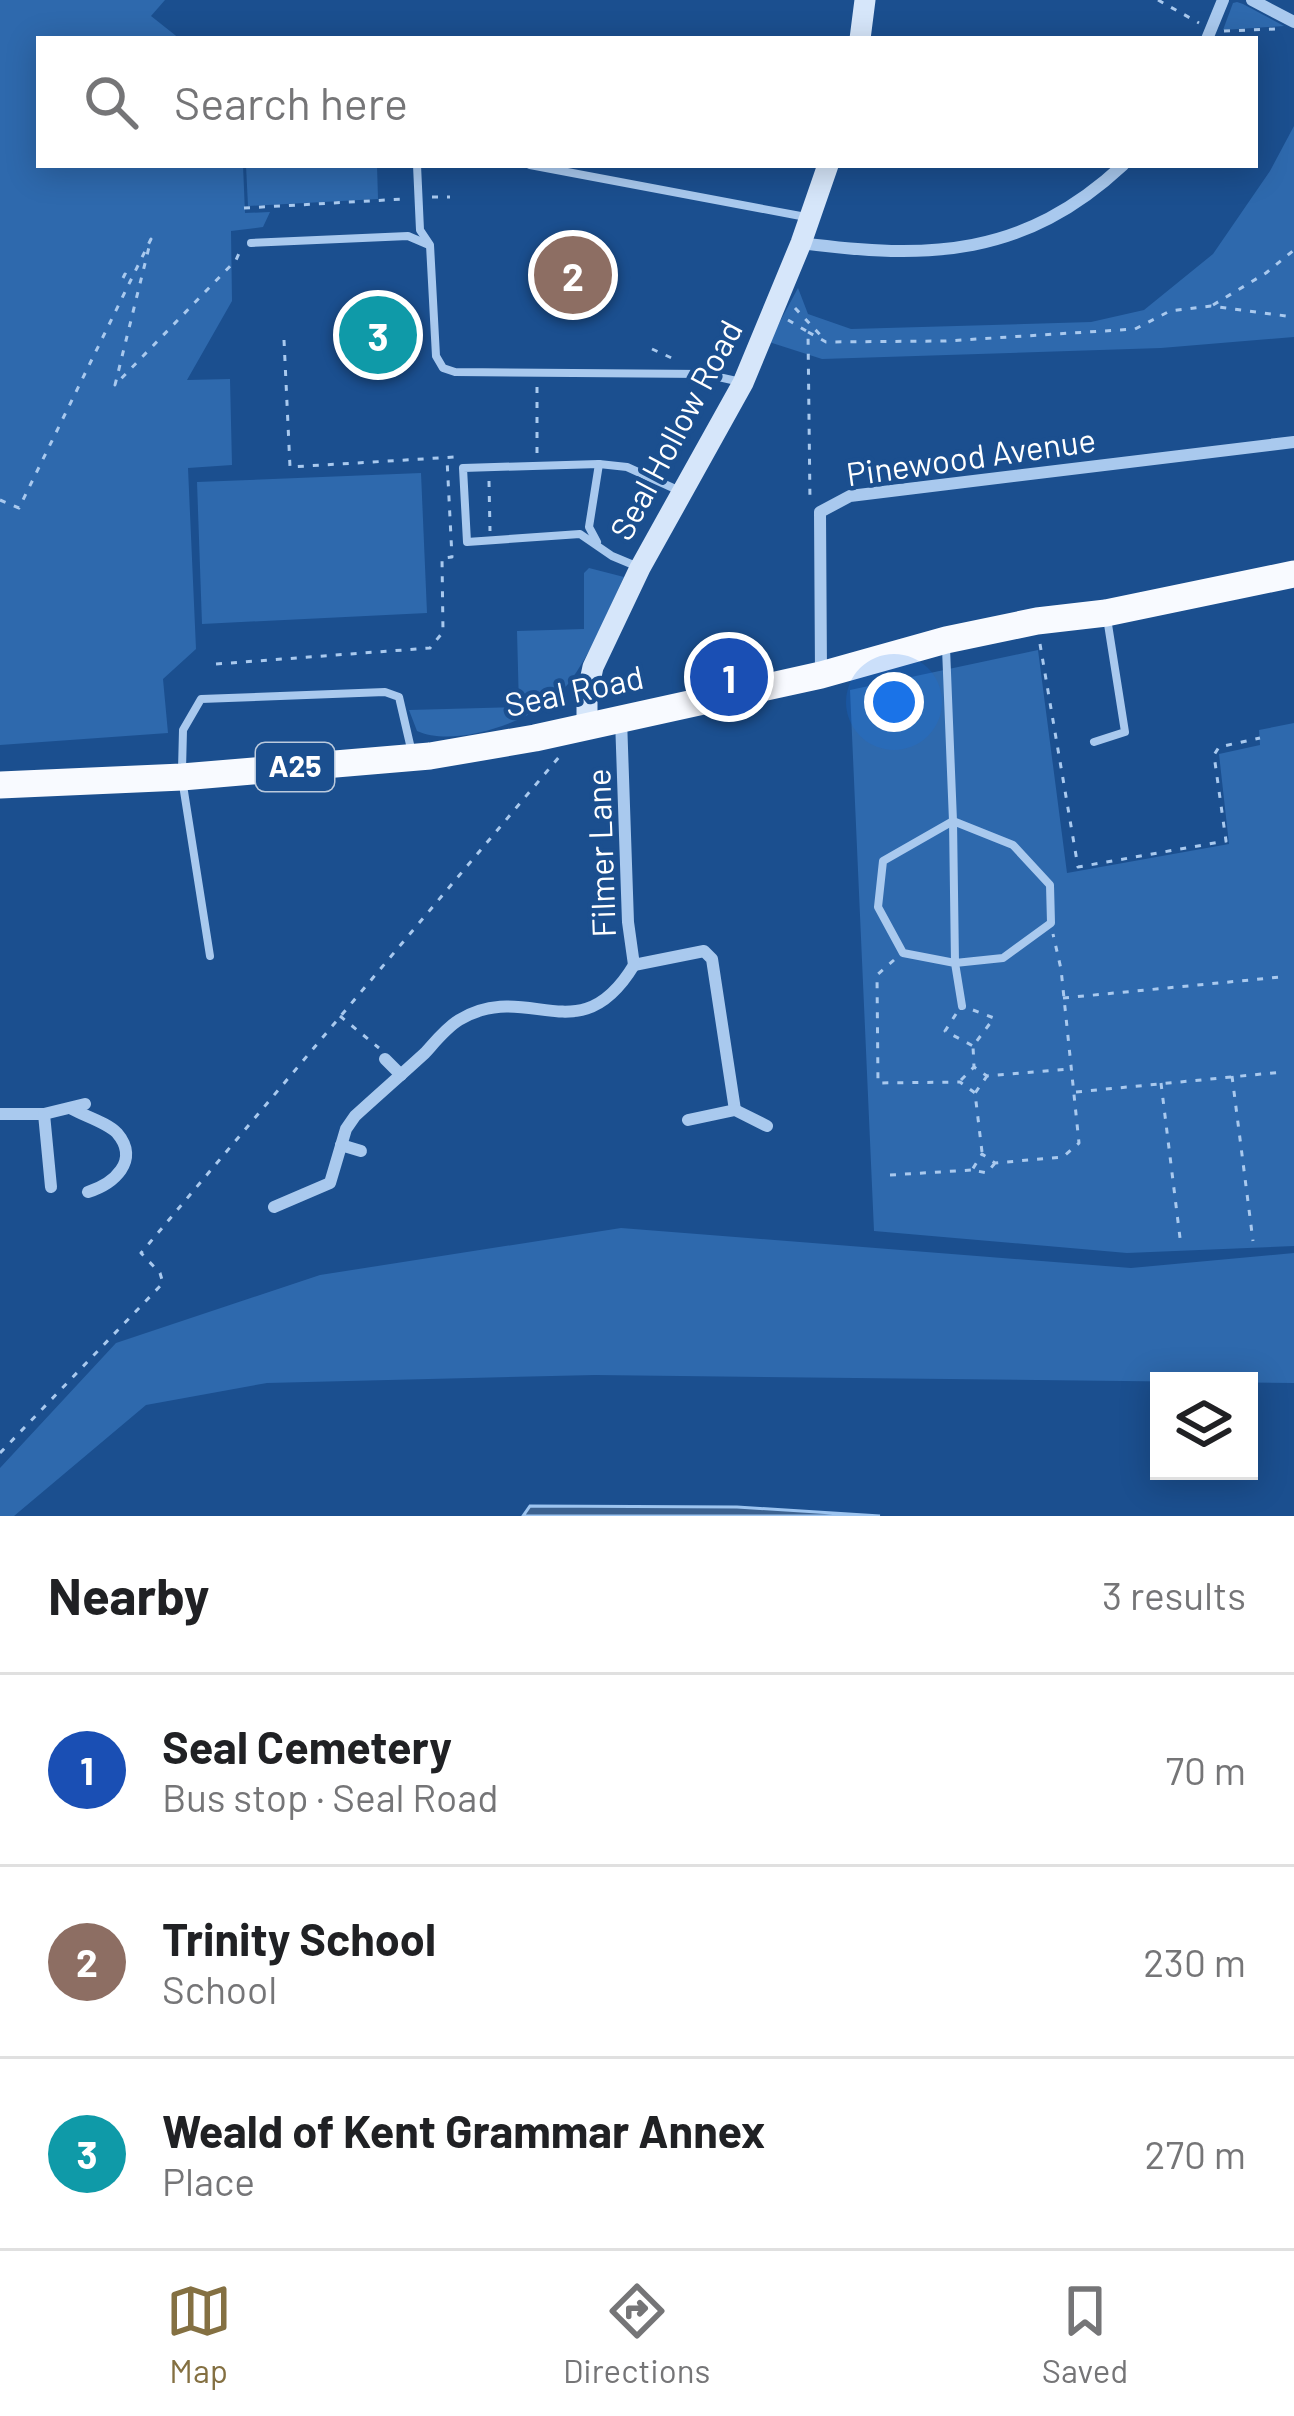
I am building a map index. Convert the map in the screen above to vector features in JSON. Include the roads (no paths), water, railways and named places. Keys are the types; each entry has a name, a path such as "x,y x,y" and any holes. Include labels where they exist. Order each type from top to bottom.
{"highway":[{"name":"Seal Road","path":"0,785 182,777 412,758 559,732 821,675 1036,621 1106,613 1294,574"}],"main road":[{"path":"860,36 866,0"},
{"name":"Seal Hollow Road","path":"587,725 586,695 593,667 640,568 742,383 827,168"}],"street":[{"path":"1209,36 1223,0"},
{"path":"1252,0 1294,22"},
{"path":"801,243 868,252 954,250 1005,239 1063,210 1120,168"},
{"name":"Pinewood Avenue","path":"821,675 820,512 850,496 1294,442"},
{"name":"Filmer Lane","path":"620,718 634,965 704,952 712,959 735,1110"},
{"path":"274,1207 329,1184 355,1116 457,1022 486,1008 592,1009 618,991 634,965"},
{"path":"385,1059 401,1075"},
{"path":"0,1114 44,1114 79,1106 116,1132 126,1153 123,1171 107,1186 88,1192"},
{"path":"688,1120 735,1110 767,1126"},
{"path":"44,1114 51,1187"},
{"path":"341,1145 361,1150"}],"lane":[{"path":"417,168 420,230 430,245 436,356 442,368 455,372 705,374 742,383"},
{"path":"546,168 809,218"},
{"path":"251,243 408,236 430,245"},
{"path":"599,464 589,526 602,548"},
{"path":"640,568 580,534 467,542 463,468 627,467 684,492"},
{"path":"1094,742 1125,732 1106,613"},
{"path":"946,640 955,963 962,1006"},
{"path":"210,956 182,777 183,730 201,699 385,692 399,697 412,758"},
{"path":"953,821 1013,845 1050,885 1051,923 1003,958 955,963 904,952 878,907 883,861 953,821"}],"place":[{"name":"Trinity School","path":"573,275"},
{"name":"Weald of Kent Grammar Annex","path":"378,335"},
{"name":"Seal Cemetery","path":"729,677"}]}
